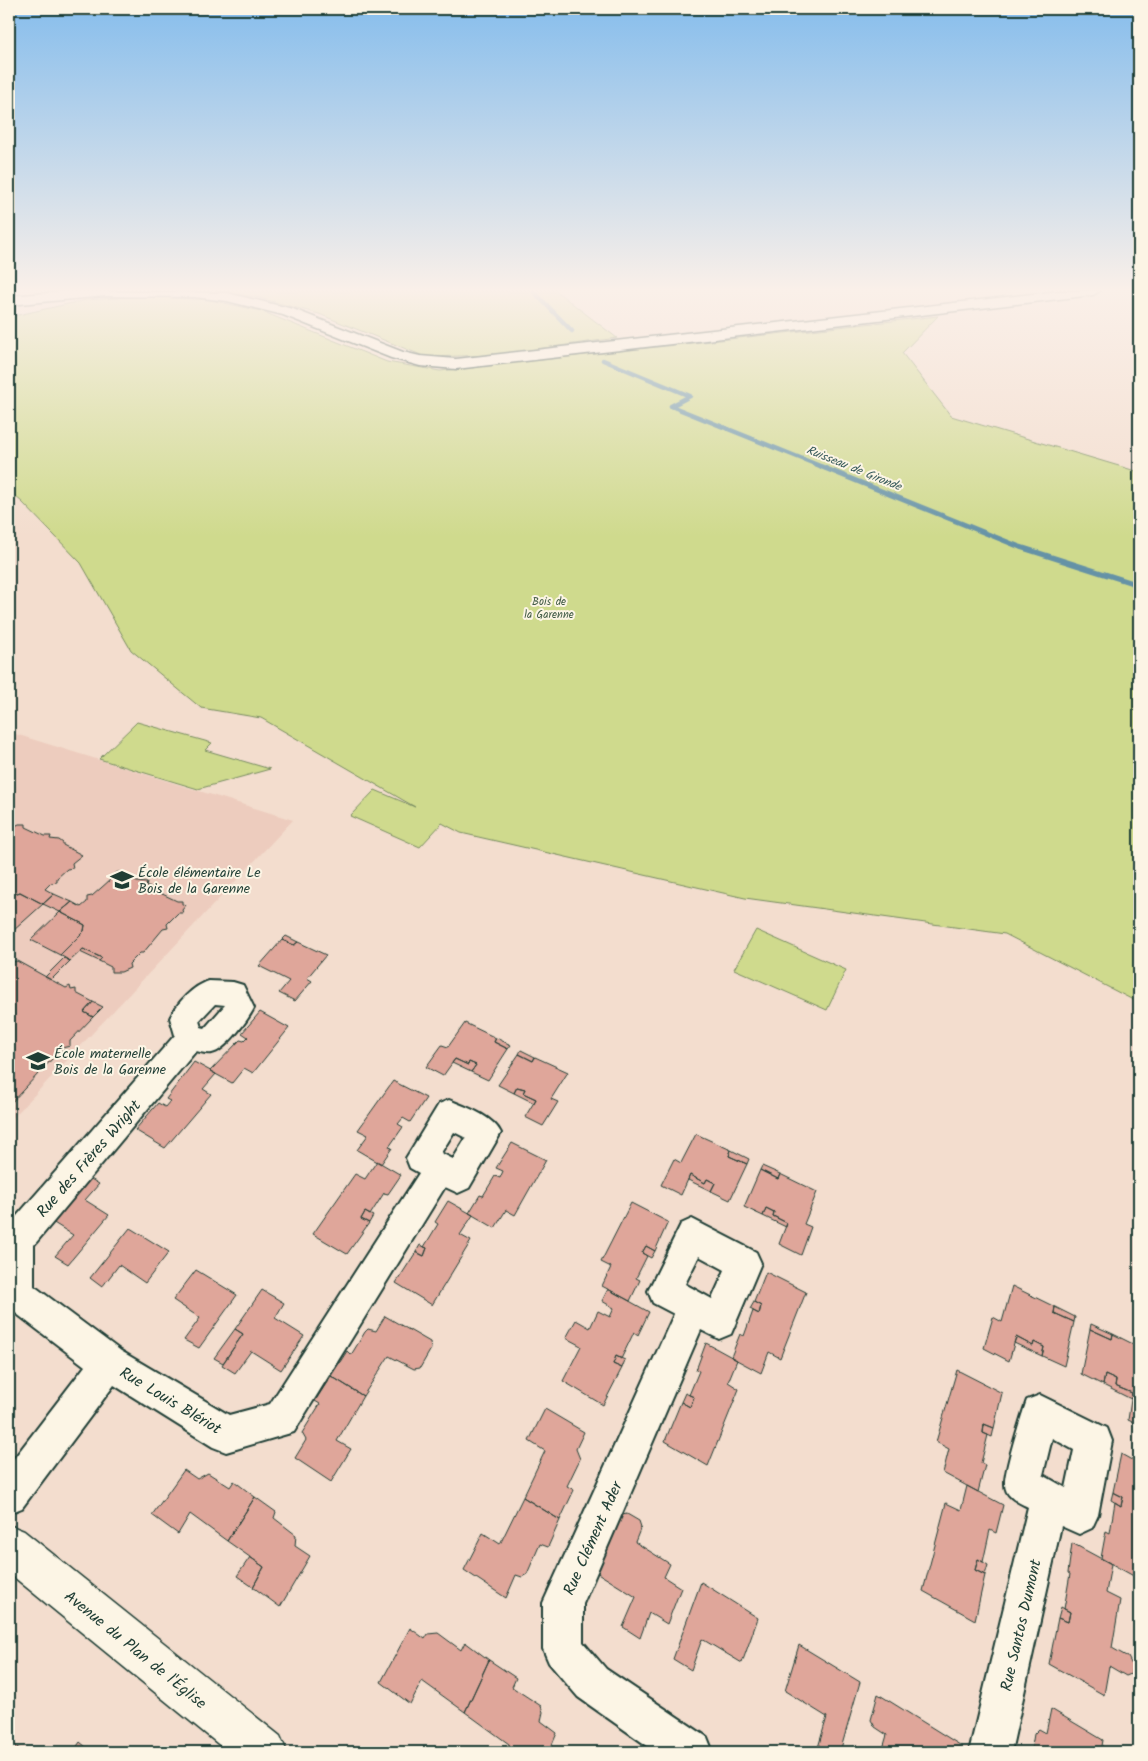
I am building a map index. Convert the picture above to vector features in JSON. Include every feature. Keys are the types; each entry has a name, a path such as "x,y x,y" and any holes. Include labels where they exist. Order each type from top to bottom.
{"main road":[{"name":"Avenue du Plan de l'Église","path":"9,1546 264,1752"}],"street":[{"name":"Rue des Frères Wright","path":"109,1363 16,1294 18,1239 190,1038"},
{"name":"Rue Louis Blériot","path":"9,1495 109,1363 226,1434 281,1419 440,1168"},
{"name":"Rue Clément Ader","path":"692,1752 592,1683 563,1649 563,1603 694,1307"},
{"name":"Rue Santos Dumont","path":"990,1752 1049,1498"}],"shaded area":[{"name":"École élémentaire Le Bois de la Garenne","path":"9,732 293,820 9,1122"}],"green space":[{"name":"Bois de la Garenne","path":"9,373 918,373 951,416 1139,472 1139,1003 1005,934 745,898 461,833 442,823 420,847 350,816 375,790 415,807 261,718 201,708 131,650 81,563 9,491"},
{"path":"137,722 212,743 205,750 270,769 198,789 99,759"},
{"path":"756,930 846,970 827,1010 734,969"}],"building":[{"path":"19,824 26,824 26,827 45,836 51,836 50,839 59,840 63,845 82,855 72,863 73,868 67,869 57,878 57,882 51,883 45,889 54,894 43,904 20,892 9,896 9,833 11,828"},
{"path":"118,872 125,873 125,876 137,882 147,883 146,887 156,888 156,891 177,901 182,901 182,904 186,905 182,910 183,913 178,913 167,924 168,928 163,929 143,953 140,953 129,964 130,968 121,972 111,972 111,967 99,961 102,958 83,949 70,961 60,955 84,931 85,925 60,912 72,902 81,907 87,902 87,897 92,896 110,880 109,877"},
{"path":"20,892 43,904 13,931 9,928 9,896"},
{"path":"54,894 72,902 60,912 43,904"},
{"path":"60,912 85,925 84,931 60,955 31,940"},
{"path":"286,936 298,942 294,945 282,940"},
{"path":"282,940 294,945 298,942 326,955 307,978 312,981 295,1001 279,993 289,981 259,966"},
{"path":"83,949 102,958 99,961 80,952"},
{"path":"64,958 70,961 51,980 45,977"},
{"name":"École maternelle Bois de la Garenne","path":"17,961 66,988 70,986 71,990 76,989 76,993 93,1002 84,1012 93,1017 70,1041 70,1046 62,1048 61,1055 54,1057 9,1105 9,963"},
{"path":"93,1002 103,1007 93,1017 84,1012"},
{"path":"260,1012 289,1028 253,1073 244,1068 232,1083 210,1071 240,1040 244,1041 248,1037 242,1033"},
{"path":"465,1023 496,1038 494,1042 508,1049 488,1080 471,1072 476,1065 469,1062 468,1065 455,1059 443,1076 426,1067 442,1045 448,1047"},
{"path":"496,1038 511,1045 508,1049 494,1042"},
{"path":"521,1050 535,1057 533,1061 519,1054"},
{"path":"519,1054 533,1061 535,1057 568,1072 551,1099 558,1102 543,1126 525,1117 536,1099 523,1093 525,1089 517,1087 514,1093 498,1085"},
{"path":"455,1059 468,1065 469,1062 476,1065 471,1072 452,1063"},
{"path":"194,1062 216,1074 203,1089 211,1094 165,1148 135,1130 158,1103 165,1107 170,1101 166,1099"},
{"path":"393,1081 426,1098 410,1122 403,1118 398,1124 403,1127 389,1147 392,1148 381,1164 357,1150 368,1135 358,1130"},
{"path":"517,1087 525,1089 523,1093 536,1099 534,1103 514,1093"},
{"path":"696,1134 731,1150 729,1156 747,1164 730,1200 711,1191 715,1183 707,1179 705,1183 690,1175 681,1195 661,1185 674,1159 681,1163"},
{"path":"512,1143 546,1160 515,1215 506,1210 495,1228 469,1213 480,1195 483,1196 495,1176 500,1178 503,1171 496,1168"},
{"path":"731,1150 749,1159 747,1164 729,1156"},
{"path":"377,1161 401,1175 388,1194 384,1193 370,1215 365,1212 361,1219 369,1223 347,1254 313,1234 355,1174 365,1179"},
{"path":"762,1166 780,1174 778,1179 760,1170"},
{"path":"760,1170 778,1179 780,1174 817,1192 804,1224 811,1227 801,1255 779,1244 787,1223 773,1216 774,1212 766,1208 763,1216 744,1207"},
{"path":"690,1175 705,1183 707,1179 715,1183 711,1191 688,1180"},
{"path":"86,1176 99,1184 85,1200 109,1215 68,1264 55,1256 73,1235 49,1220"},
{"path":"448,1201 473,1215 460,1235 471,1241 432,1305 396,1283 416,1252 424,1256 427,1248 424,1247 438,1224 435,1222"},
{"path":"631,1203 668,1222 655,1251 646,1246 642,1253 647,1256 636,1278 640,1280 630,1301 602,1286 611,1267 601,1262"},
{"path":"766,1208 774,1212 773,1216 787,1223 786,1227 763,1216"},
{"path":"365,1212 373,1216 369,1223 361,1219"},
{"path":"130,1228 169,1252 145,1283 119,1265 102,1287 90,1278"},
{"path":"420,1245 427,1248 424,1256 416,1252"},
{"path":"646,1246 655,1251 651,1258 642,1253"},
{"path":"196,1270 237,1295 199,1348 184,1340 200,1318 173,1300"},
{"path":"766,1272 806,1292 780,1358 769,1352 761,1373 731,1357 740,1334 744,1336 753,1311 759,1314 761,1306 754,1302"},
{"path":"1012,1286 1055,1307 1054,1313 1074,1322 1064,1366 1042,1356 1044,1347 1034,1342 1033,1346 1016,1337 1009,1361 984,1348 993,1317 1002,1322"},
{"path":"608,1289 649,1312 638,1335 634,1332 621,1359 616,1356 613,1364 622,1368 603,1405 563,1381 581,1346 566,1338 576,1320 590,1328 598,1311 610,1317 614,1308 602,1301"},
{"path":"262,1290 284,1303 275,1318 304,1336 281,1370 251,1351 235,1373 222,1365 243,1334 235,1329"},
{"path":"754,1302 761,1306 759,1314 750,1309"},
{"path":"1055,1307 1075,1317 1074,1322 1054,1313"},
{"path":"385,1316 430,1342 431,1349 420,1368 414,1369 389,1356 363,1396 331,1376 347,1351 351,1355 365,1332 368,1329 376,1331"},
{"path":"1091,1324 1113,1334 1112,1339 1090,1329"},
{"path":"235,1329 243,1334 223,1363 214,1358"},
{"path":"1090,1329 1112,1339 1113,1334 1139,1347 1139,1425 1128,1420 1132,1393 1115,1386 1116,1380 1105,1375 1103,1385 1081,1374"},
{"path":"1016,1337 1033,1346 1034,1342 1044,1347 1042,1356 1014,1343"},
{"path":"706,1343 737,1360 728,1382 739,1389 708,1466 665,1441 681,1402 690,1407 694,1397 689,1395 699,1371 696,1370"},
{"path":"616,1356 625,1360 622,1368 613,1364"},
{"path":"957,1370 1002,1393 994,1428 984,1424 983,1433 988,1435 981,1463 985,1465 978,1492 943,1473 949,1449 936,1442"},
{"path":"1105,1375 1116,1380 1115,1386 1132,1393 1131,1399 1103,1385"},
{"path":"331,1376 363,1396 337,1441 351,1449 331,1482 295,1458 306,1440 302,1433 320,1404 315,1401"},
{"path":"685,1393 694,1397 690,1407 681,1402"},
{"path":"545,1409 584,1432 576,1449 580,1459 567,1486 574,1490 560,1520 523,1497 545,1451 529,1441"},
{"path":"984,1424 994,1428 992,1437 983,1433"},
{"path":"1121,1454 1139,1464 1139,1579 1101,1558 1106,1531 1110,1533 1115,1502 1121,1506 1123,1497 1113,1492"},
{"path":"184,1470 197,1479 208,1473 230,1487 234,1481 255,1497 227,1541 190,1514 178,1534 152,1515"},
{"path":"967,1486 1003,1505 996,1533 990,1530 983,1562 978,1559 975,1570 985,1575 975,1620 923,1591 946,1503 961,1510"},
{"path":"1113,1492 1123,1497 1121,1506 1111,1500"},
{"path":"255,1497 276,1512 274,1518 296,1535 295,1546 310,1556 280,1607 253,1587 264,1567 227,1541"},
{"path":"523,1497 560,1520 548,1547 540,1544 527,1574 522,1577 516,1575 506,1598 464,1570 483,1533 500,1544"},
{"path":"627,1514 639,1521 641,1527 635,1542 670,1564 664,1577 681,1588 667,1624 649,1613 640,1638 623,1627 636,1597 596,1572 622,1515"},
{"path":"1072,1543 1111,1564 1106,1593 1120,1600 1112,1648 1128,1657 1132,1665 1131,1674 1126,1676 1109,1666 1104,1695 1049,1664 1058,1618 1068,1622 1070,1612 1064,1609 1070,1574 1068,1573"},
{"path":"250,1557 264,1567 253,1587 237,1576"},
{"path":"978,1559 988,1565 985,1575 975,1570"},
{"path":"701,1582 758,1618 742,1663 702,1639 691,1670 673,1659"},
{"path":"1061,1607 1070,1612 1068,1622 1058,1618"},
{"path":"410,1628 425,1639 428,1634 438,1633 461,1650 465,1642 489,1660 465,1712 422,1681 410,1704 381,1682"},
{"path":"799,1645 860,1682 840,1752 817,1751 827,1717 785,1691"},
{"path":"489,1660 516,1678 512,1687 541,1706 543,1712 541,1721 557,1733 549,1752 505,1752 509,1744 465,1712"},
{"path":"878,1694 960,1745 958,1752 882,1752 887,1735 875,1727 871,1720"},
{"path":"1051,1709 1103,1740 1101,1752 1031,1752 1034,1734 1039,1729 1046,1733"},
{"path":"11,1742 23,1752 9,1752"},
{"path":"80,1742 92,1752 73,1752"}],"waterway":[{"name":"Ruisseau de Gironde","path":"635,373 690,396 671,406 825,468"},
{"name":"Ruisseau de Gironde","path":"822,467 1020,547 1139,585"}],"place":[{"name":"École élémentaire Le Bois de la Garenne","path":"122,880"},
{"name":"École maternelle Bois de la Garenne","path":"38,1061"}]}
